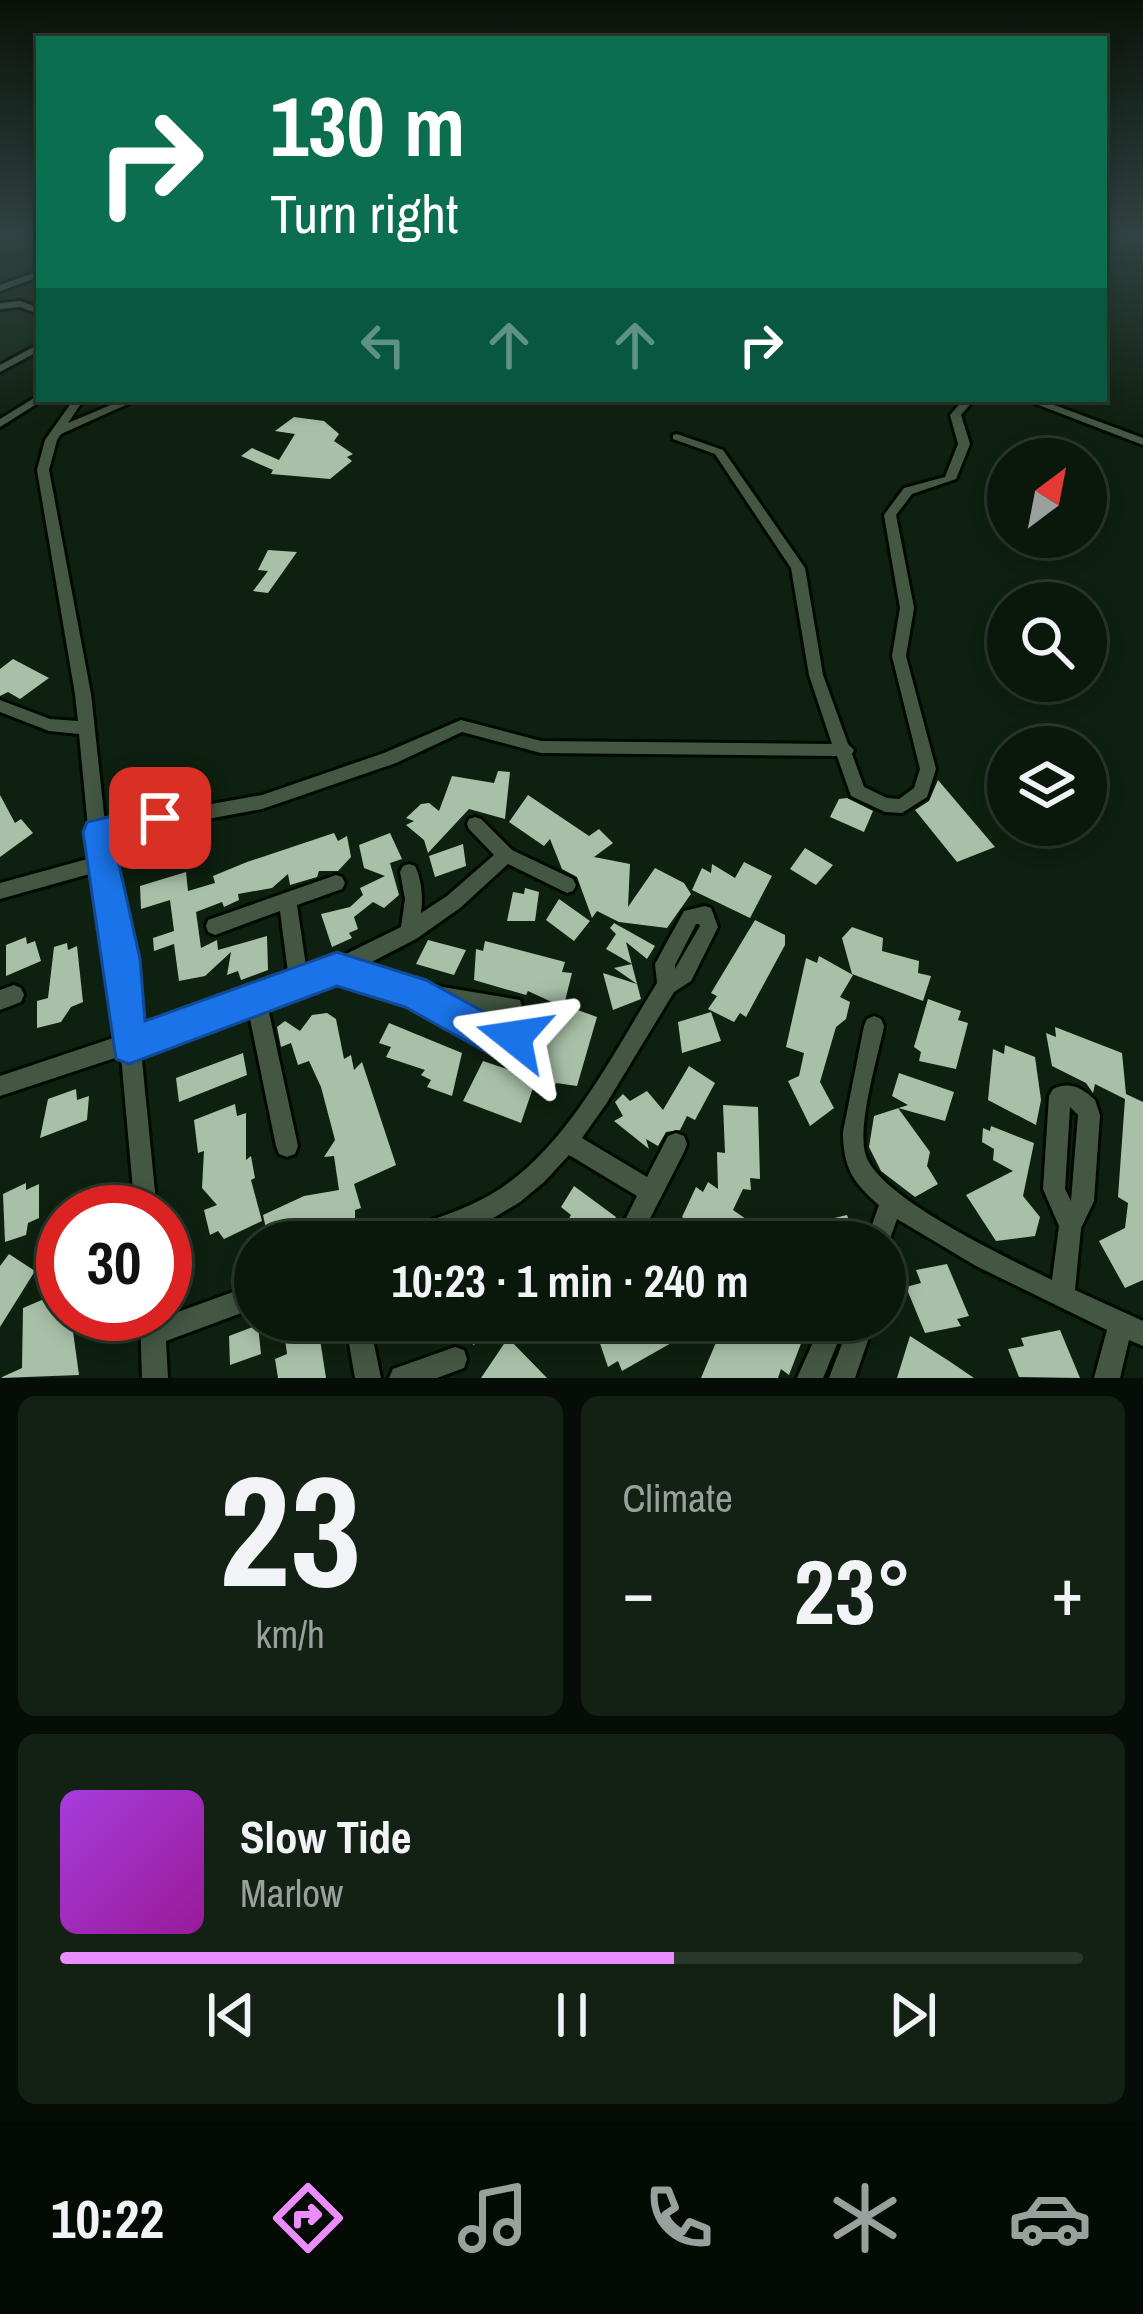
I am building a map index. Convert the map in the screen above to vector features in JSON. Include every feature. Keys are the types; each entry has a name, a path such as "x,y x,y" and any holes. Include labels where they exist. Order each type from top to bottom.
{"street":[{"path":"0,306 20,304 36,310"},
{"path":"0,369 36,349"},
{"path":"0,424 36,400"},
{"path":"77,402 58,431 43,470 83,694 100,863 120,941 143,1185"},
{"path":"58,431 127,402"},
{"path":"677,436 719,452 797,568 816,675 857,790 867,798 902,806 921,792 928,769 899,656 907,608 890,515 908,491 950,478 964,444 955,415 967,402"},
{"path":"1036,402 1143,442"},
{"path":"0,706 49,725 83,728"},
{"path":"98,832 145,819 224,813 369,766 471,724 541,747 846,750"},
{"path":"475,824 506,855 568,885"},
{"path":"0,1086 76,1057 129,1046 257,1003 337,969 410,933 462,898 506,855"},
{"path":"0,891 100,863"},
{"path":"409,872 414,899 410,933"},
{"path":"215,926 336,883"},
{"path":"288,903 299,982"},
{"path":"337,969 413,992 513,1007 512,1042 459,1023 413,992"},
{"path":"450,1221 513,1193 565,1140 667,985"},
{"path":"257,1003 287,1145"},
{"path":"874,1026 854,1130 854,1157 863,1180 891,1202 1132,1329 1107,1378"},
{"path":"1062,1296 1070,1226 1083,1201 1089,1115 1088,1107 1075,1096 1060,1096 1054,1189 1070,1226"},
{"path":"565,1140 648,1190"},
{"path":"635,1221 676,1144"},
{"path":"885,1221 891,1202"},
{"path":"192,1313 234,1302"},
{"path":"154,1341 155,1378"},
{"path":"361,1341 368,1378"},
{"path":"810,1378 826,1341"},
{"path":"842,1378 855,1341"},
{"path":"402,1378 455,1359"}],"shaded area":[{"path":"0,298 36,298 36,356 0,376"}],"building":[{"path":"294,417 324,421 339,434 334,441 353,454 347,457 352,461 330,479 271,474 273,470 241,456 252,448 279,460 295,434 275,431"},
{"path":"268,550 297,552 268,593 253,591 268,571 258,570"},
{"path":"13,659 49,678 20,699 8,692 0,696 0,669"},
{"path":"498,771 510,772 505,819 469,809 428,853 424,840 406,825 414,821 406,818 421,804 429,803 439,811 452,776 494,783"},
{"path":"938,780 987,838 987,846 995,847 957,862 915,810 929,801"},
{"path":"0,795 15,823 21,819 33,833 0,857"},
{"path":"528,795 589,836 599,829 613,843 594,857 630,864 628,907 655,868 684,883 691,894 667,928 619,922 597,911 592,918 577,877 562,869 550,839 544,846 509,822"},
{"path":"847,798 873,811 864,832 830,817 839,799"},
{"path":"334,833 338,841 347,836 351,857 338,871 319,871 317,877 290,885 288,874 272,888 238,894 239,900 224,907 222,902 196,912 201,948 217,940 218,950 267,936 268,970 241,980 238,971 227,975 231,952 205,976 179,981 174,944 154,951 153,938 174,931 170,900 141,909 140,886 186,872 188,891 215,883 213,876 247,862"},
{"path":"390,833 402,859 390,863 399,895 384,908 373,902 354,917 358,929 349,933 352,938 332,947 321,914 350,907 363,895 360,888 385,876 364,868 359,845"},
{"path":"463,844 466,866 435,877 429,856"},
{"path":"805,848 833,865 816,885 790,869"},
{"path":"744,862 772,876 750,918 692,890 702,868 711,873 712,864 735,878"},
{"path":"525,888 539,892 535,921 507,921 513,892 524,894"},
{"path":"559,899 590,921 574,941 546,920"},
{"path":"755,920 785,935 785,945 746,1017 740,1013 734,1022 708,1009 717,996 711,993"},
{"path":"614,923 655,946 647,959 626,942 632,964 606,949 616,934 610,928"},
{"path":"852,927 883,938 882,951 919,961 918,973 931,976 923,1001 852,974 842,938"},
{"path":"26,937 27,944 35,941 41,961 6,976 6,945"},
{"path":"428,940 466,950 454,975 416,964"},
{"path":"485,941 565,962 562,972 572,973 564,1005 597,1017 577,1086 556,1083 554,1089 535,1082 521,1123 463,1101 483,1061 528,1076 544,1050 556,1004 528,991 526,995 474,980 476,949 483,951"},
{"path":"67,943 68,950 77,946 83,1002 71,1007 61,1022 37,1028 37,1001 48,998 54,947"},
{"path":"819,956 853,975 840,997 850,1002 846,1019 836,1027 820,1082 834,1108 810,1126 788,1081 799,1076 804,1053 786,1047 806,958 817,963"},
{"path":"632,964 641,999 613,1010 603,973 637,984 614,968"},
{"path":"928,999 961,1011 958,1020 968,1023 956,1069 919,1061 921,1052 914,1047"},
{"path":"711,1012 721,1041 682,1053 678,1022"},
{"path":"327,1013 336,1019 344,1059 351,1055 354,1070 362,1062 396,1165 354,1184 361,1208 355,1210 355,1221 264,1221 263,1215 304,1196 339,1190 334,1156 324,1157 335,1140 321,1087 309,1061 298,1065 291,1043 281,1047 277,1027 285,1021 300,1031 312,1015"},
{"path":"389,1023 462,1053 452,1096 427,1087 431,1080 421,1075 425,1070 386,1057 391,1047 379,1043"},
{"path":"1055,1027 1122,1053 1126,1094 1143,1102 1143,1280 1125,1288 1099,1241 1125,1228 1128,1203 1118,1197 1125,1099 1095,1084 1093,1093 1086,1083 1052,1066 1046,1033 1056,1037"},
{"path":"1005,1045 1035,1057 1041,1100 1036,1125 988,1100 993,1049 1004,1054"},
{"path":"243,1053 247,1075 179,1102 176,1078"},
{"path":"689,1066 715,1083 695,1120 687,1116 680,1130 666,1132 658,1146 646,1139 649,1149 614,1121 623,1116 615,1102 623,1094 630,1101 647,1091 663,1110"},
{"path":"899,1073 954,1092 945,1121 898,1108 908,1105 892,1096"},
{"path":"76,1089 77,1100 89,1096 87,1120 40,1138 48,1099"},
{"path":"235,1104 237,1116 246,1113 246,1160 251,1156 255,1178 251,1180 262,1221 234,1221 234,1234 224,1239 218,1231 210,1235 204,1210 217,1205 202,1188 204,1151 198,1153 194,1120"},
{"path":"723,1105 758,1107 760,1179 750,1178 751,1190 743,1189 733,1210 745,1221 687,1221 682,1217 696,1187 703,1192 708,1182 718,1189 717,1152 725,1153"},
{"path":"898,1108 930,1152 927,1166 938,1184 915,1197 881,1171 869,1147 874,1116"},
{"path":"991,1126 1034,1143 1023,1196 1040,1217 1035,1236 996,1241 966,1195 1013,1171 993,1160 994,1149 982,1142 983,1128 990,1131"},
{"path":"26,1183 26,1190 36,1185 36,1219 28,1223 26,1235 5,1242 3,1194"},
{"path":"574,1186 616,1217 614,1221 568,1221 571,1215 561,1207"},
{"path":"9,1254 35,1271 0,1327 0,1266"},
{"path":"947,1264 969,1316 957,1319 961,1326 925,1333 906,1287 921,1283 916,1270"},
{"path":"36,1302 36,1341 74,1341 79,1375 0,1378 22,1368 23,1308"},
{"path":"1060,1330 1080,1378 1019,1377 1008,1349 1024,1346 1021,1338"},
{"path":"234,1334 234,1341 260,1341 261,1354 230,1365 229,1336"},
{"path":"910,1336 949,1361 974,1378 897,1378"},
{"path":"285,1341 320,1341 326,1378 278,1378 275,1359 287,1354"},
{"path":"506,1341 511,1341 547,1378 481,1378"},
{"path":"599,1341 675,1341 622,1371 618,1361 608,1367"},
{"path":"717,1341 802,1341 789,1375 781,1369 778,1378 701,1378"}],"route":[{"path":"160,818 98,832 100,863 114,906 122,959 129,1046 257,1003 337,969 413,992 459,1023 497,1039 512,1042 514,1037"}]}
